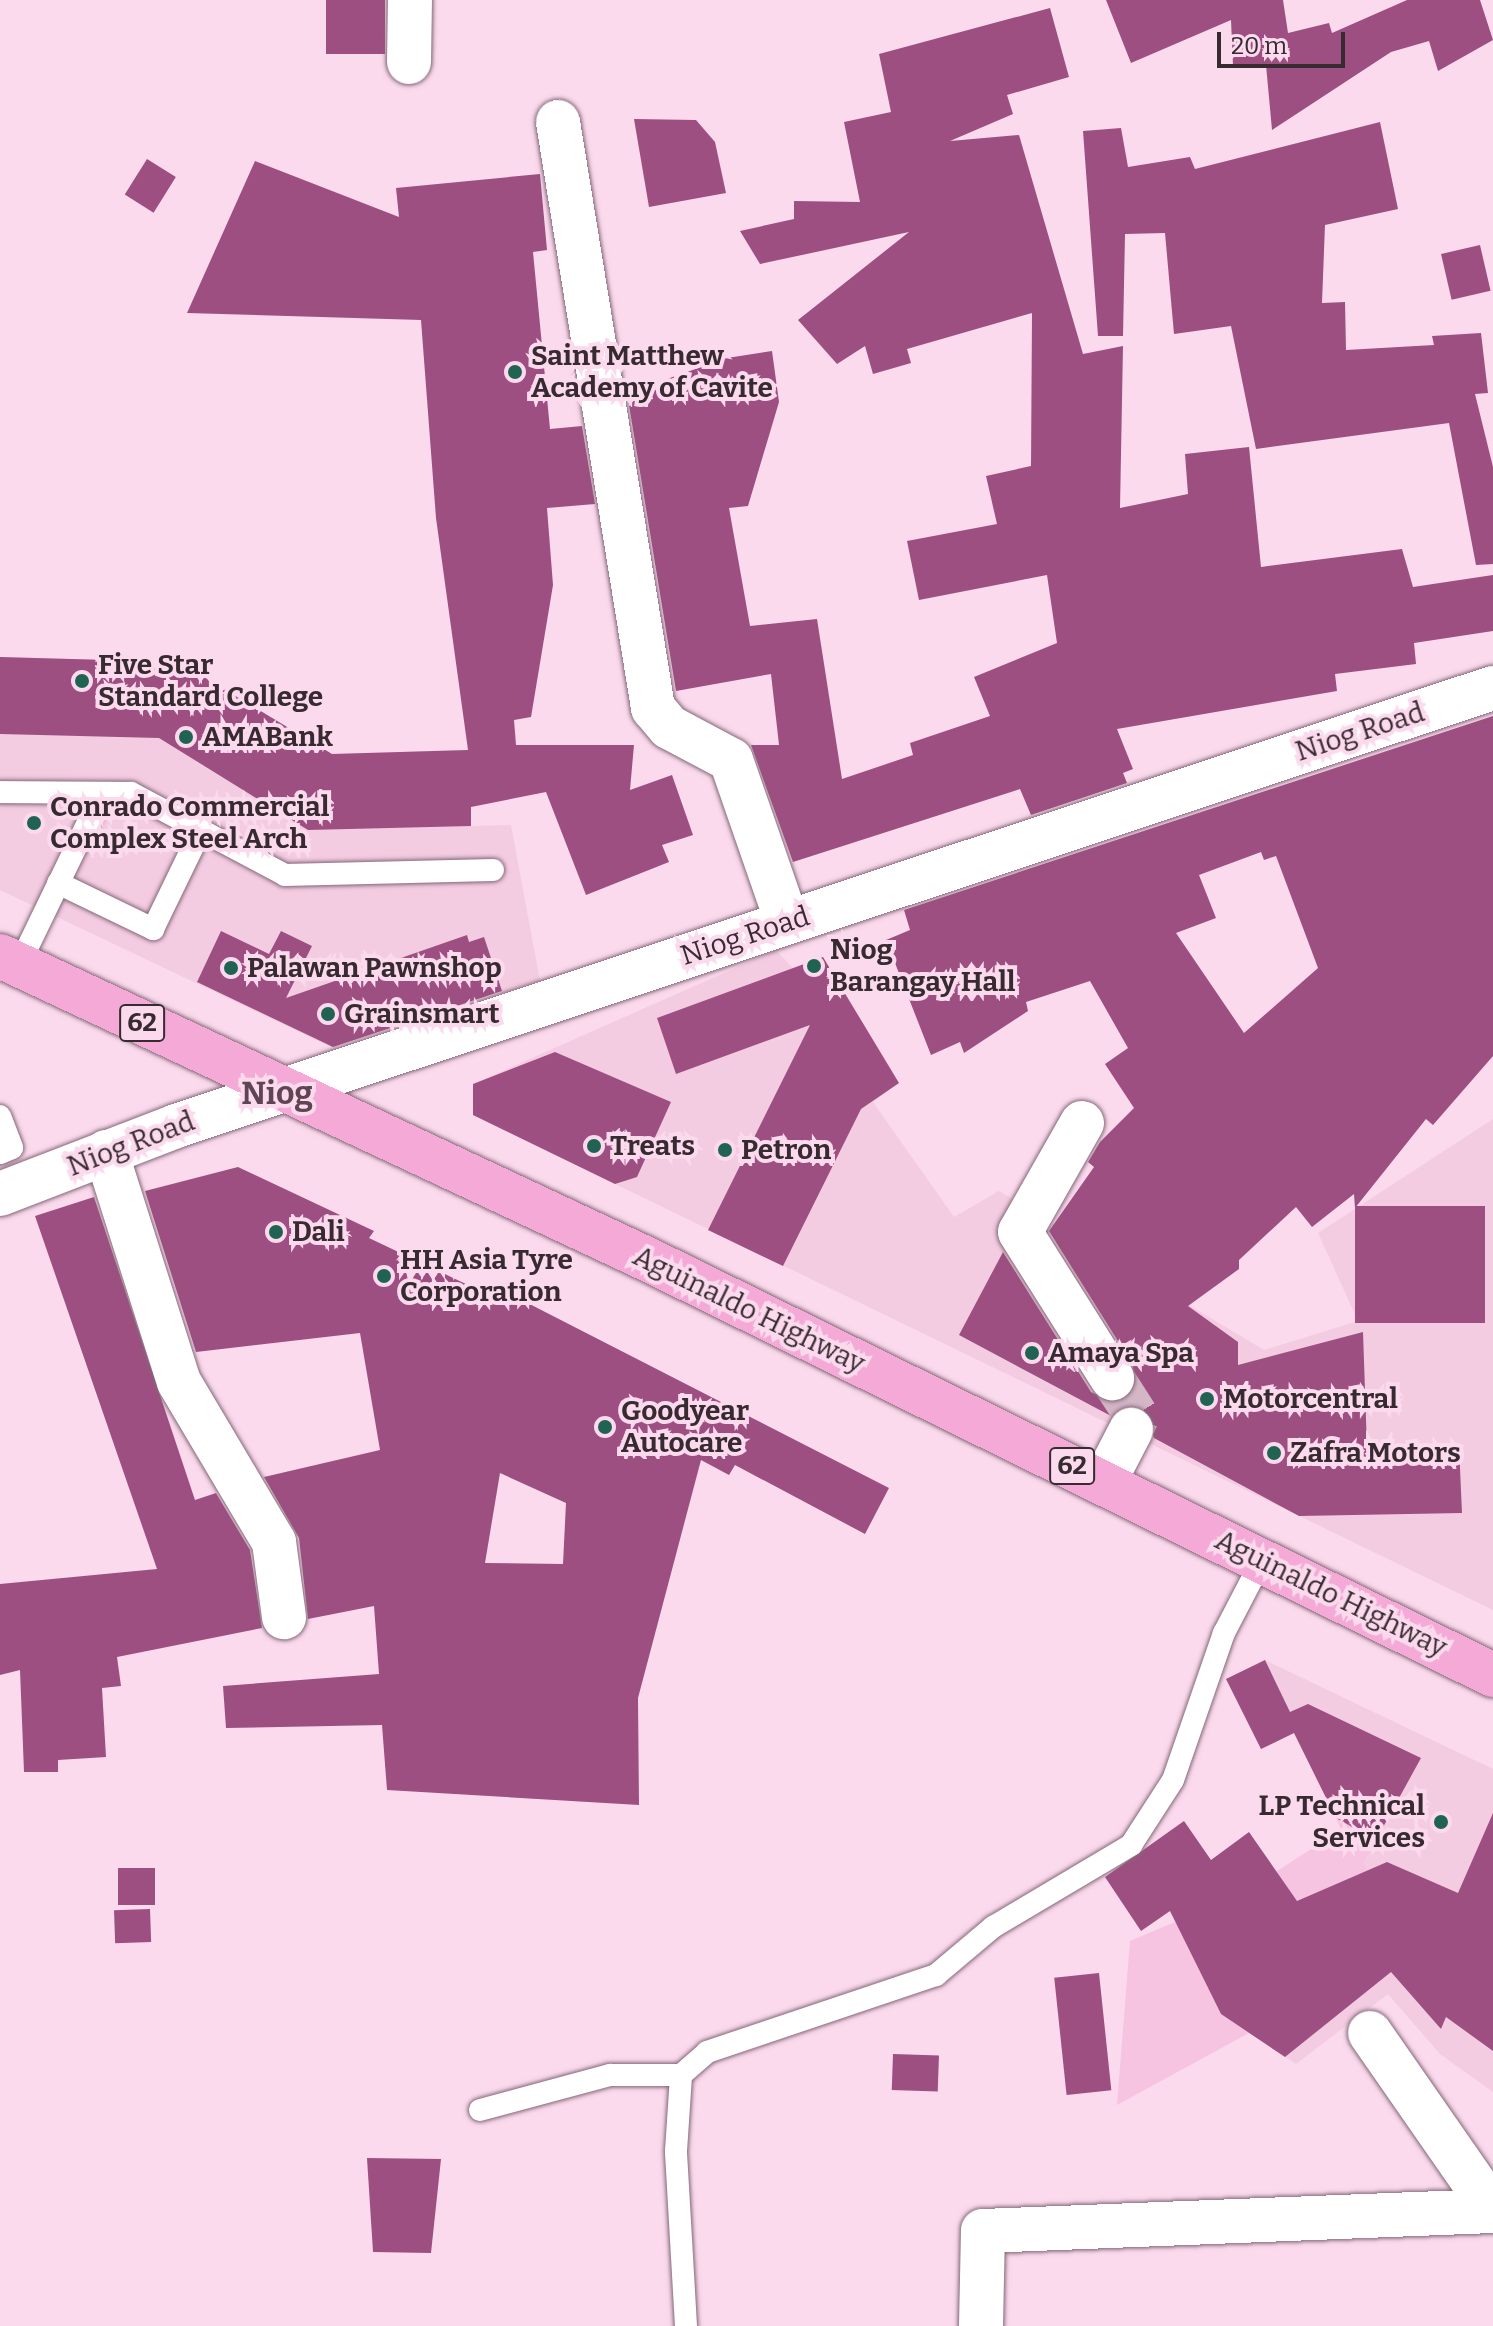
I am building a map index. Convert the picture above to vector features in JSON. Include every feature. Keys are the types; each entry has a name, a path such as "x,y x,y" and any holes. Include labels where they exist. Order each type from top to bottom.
{"highway":[{"name":"Aguinaldo Highway","path":"9,960 1104,1482 1493,1675"}],"street":[{"path":"409,62 410,0"},
{"path":"558,122 653,708 669,727 731,760 787,922"},
{"name":"Niog Road","path":"0,1194 106,1152 284,1090 1493,688"},
{"path":"1082,1123 1020,1232 1112,1378"},
{"path":"106,1152 179,1382 274,1542 284,1617"},
{"path":"1104,1482 1131,1430"},
{"path":"1370,2033 1493,2210"},
{"path":"981,2326 983,2231 1493,2210"}],"lane":[{"path":"0,792 131,793 285,875 493,870"},
{"path":"9,960 58,883 102,793"},
{"path":"58,883 153,929 201,830"},
{"path":"0,1116 12,1148 0,1153"},
{"path":"480,2110 610,2075 681,2075 707,2052 936,1975 993,1927 1131,1845 1173,1780 1224,1633 1262,1560"},
{"path":"681,2075 676,2151 686,2326"}],"shaded area":[{"path":"0,657 179,662 332,754 469,750 471,826 511,825 540,981 333,1048 0,890"},
{"path":"776,950 899,1083 873,1102 954,1217 999,1191 1264,1350 1358,1321 1318,1233 1493,1119 1493,1610 473,1115 473,1084"},
{"path":"1265,1660 1493,1769 1493,2092 1440,2054 1388,1994 1296,2064 1221,2014 1189,1950 1368,1870 1364,1863 1376,1840 1336,1818 1294,1733 1261,1749 1226,1679"},
{"path":"1336,1818 1376,1839 1364,1863 1368,1870 1189,1949 1221,2014 1249,2033 1117,2105 1130,1941 1241,1894 1341,1830"}],"building":[{"path":"326,0 385,0 385,54 326,54"},
{"path":"1106,0 1283,0 1288,33 1329,23 1332,33 1407,0 1480,0 1493,40 1438,71 1429,41 1391,52 1272,130 1266,65 1233,66 1231,20 1131,63"},
{"path":"1050,8 1069,77 1007,95 1013,114 950,141 1019,135 1083,354 1123,346 1120,508 1188,494 1185,454 1249,447 1261,567 1402,549 1413,587 1493,575 1493,631 1414,643 1416,664 1335,674 1337,691 1117,729 1133,769 1123,773 1127,783 1031,815 1020,789 793,862 751,745 779,745 771,674 676,691 627,393 727,358 772,351 779,402 748,506 729,508 750,626 817,619 842,779 913,755 910,743 990,716 974,677 1057,643 1047,575 919,600 907,541 997,524 986,476 1031,466 1032,313 907,349 911,363 873,374 865,346 837,364 798,320 909,232 760,264 740,231 794,219 794,201 860,202 844,122 891,112 879,54"},
{"path":"634,119 696,120 715,142 726,193 649,207"},
{"path":"1380,122 1398,209 1325,225 1322,303 1345,302 1346,350 1434,345 1432,336 1481,333 1488,393 1475,394 1493,467 1493,564 1476,565 1449,423 1256,449 1231,326 1174,334 1165,233 1125,234 1123,336 1098,336 1083,131 1121,128 1128,167 1190,157 1195,169"},
{"path":"147,159 176,177 154,213 125,195"},
{"path":"255,161 399,217 396,188 540,174 547,250 533,252 550,429 582,426 595,504 547,508 553,585 531,717 514,720 516,745 634,745 630,790 672,775 693,835 662,845 669,862 586,895 546,792 471,807 471,826 308,830 159,738 0,734 0,657 179,662 332,754 468,750 436,518 421,320 187,313"},
{"path":"1480,245 1491,291 1452,300 1441,254"},
{"path":"1493,716 1493,1056 1433,1125 1426,1119 1355,1208 1354,1194 1312,1227 1296,1207 1239,1260 1239,1269 1188,1306 1238,1342 1238,1365 1363,1332 1367,1448 1459,1446 1462,1513 1299,1516 1154,1438 1143,1408 1129,1405 1111,1416 959,1335 1003,1252 1091,1392 1114,1403 1134,1390 1133,1365 1049,1231 1094,1167 1088,1162 1100,1142 1134,1108 1105,1064 1128,1048 1090,981 1026,1002 1028,1011 964,1053 960,1042 931,1055 886,940 910,930 904,910","holes":["1261,852 1264,860 1276,856 1318,968 1244,1033 1176,933 1216,918 1199,875"]},
{"path":"221,931 269,954 281,931 312,946 286,998 467,935 469,942 484,937 502,991 333,1047 197,982"},
{"path":"823,957 899,1083 861,1109 783,1266 708,1230 810,1025 676,1074 657,1018"},
{"name":"Treats","path":"555,1052 671,1102 637,1177 615,1184 473,1115 473,1084"},
{"path":"238,1167 374,1231 369,1238 508,1304 510,1294 889,1488 865,1534 735,1465 729,1475 701,1460 638,1698 639,1805 387,1790 382,1725 226,1728 223,1686 379,1674 374,1606 308,1619 299,1538 264,1477 380,1450 360,1333 196,1352 145,1191","holes":["500,1473 566,1503 563,1564 485,1563"]},
{"path":"94,1197 195,1500 216,1493 250,1550 262,1628 117,1657 121,1686 102,1688 106,1757 58,1760 58,1772 24,1772 20,1670 0,1675 0,1584 157,1569 35,1216"},
{"path":"1355,1206 1485,1206 1485,1323 1355,1323"},
{"path":"1265,1660 1290,1712 1308,1704 1421,1758 1376,1840 1336,1818 1294,1733 1261,1749 1226,1679"},
{"path":"1493,1813 1493,2051 1446,2017 1441,2029 1391,1972 1285,2057 1221,2014 1170,1911 1141,1931 1105,1877 1184,1821 1211,1860 1249,1832 1297,1901 1387,1862 1458,1893"},
{"path":"118,1868 155,1868 155,1905 118,1905"},
{"path":"150,1909 151,1942 115,1943 114,1910"},
{"path":"1099,1973 1111,2090 1067,2095 1054,1978"},
{"path":"893,2054 939,2056 938,2092 892,2090"},
{"path":"367,2158 441,2159 431,2253 373,2252"}],"tunnel":[{"path":"1112,1378 1137,1417 1131,1430"}],"place":[{"name":"Saint Matthew Academy of Cavite","path":"515,372"},
{"name":"Five Star Standard College","path":"82,681"},
{"name":"AMABank","path":"186,737"},
{"name":"Conrado Commercial Complex Steel Arch","path":"34,823"},
{"name":"Niog Barangay Hall","path":"814,966"},
{"name":"Palawan Pawnshop","path":"231,968"},
{"name":"Grainsmart","path":"328,1014"},
{"name":"Treats","path":"594,1146"},
{"name":"Petron","path":"725,1150"},
{"name":"Dali","path":"276,1232"},
{"name":"HH Asia Tyre Corporation","path":"384,1276"},
{"name":"Amaya Spa","path":"1032,1353"},
{"name":"Motorcentral","path":"1207,1399"},
{"name":"Goodyear Autocare","path":"605,1427"},
{"name":"Zafra Motors","path":"1274,1453"},
{"name":"LP Technical Services","path":"1441,1822"}],"district":[{"name":"Niog","path":"277,1093"}]}
